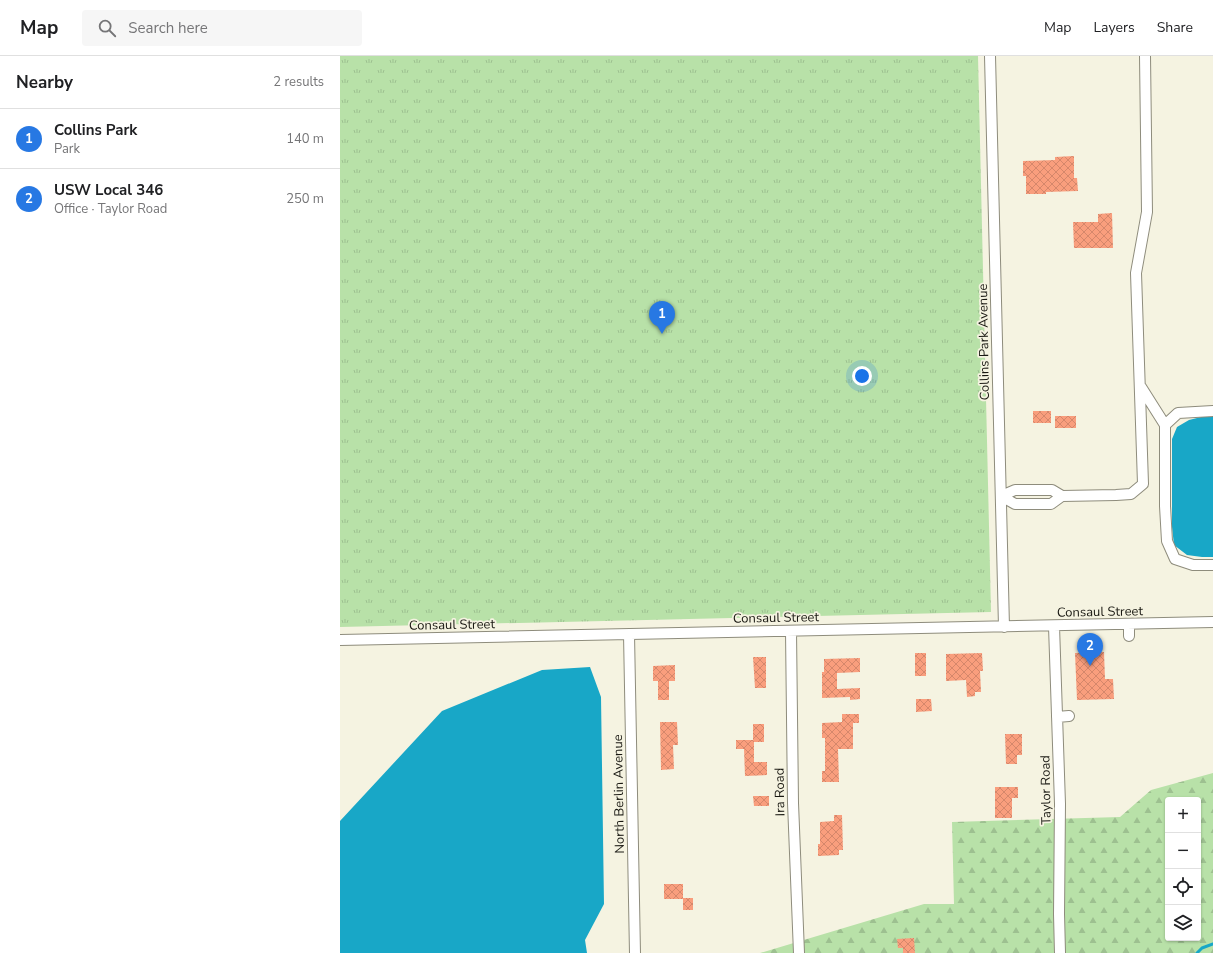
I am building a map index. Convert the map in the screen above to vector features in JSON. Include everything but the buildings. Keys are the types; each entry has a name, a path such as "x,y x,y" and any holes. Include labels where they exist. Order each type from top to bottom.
{"street":[{"name":"Collins Park Avenue","path":"990,56 1004,627"},
{"path":"1001,496 1015,490 1052,490 1062,496 1131,494 1143,484 1136,273 1147,212 1145,56"},
{"path":"1140,385 1165,425 1165,506 1167,541 1175,559 1193,566 1213,565"},
{"path":"1165,425 1178,413 1213,411"},
{"path":"1001,496 1016,504 1051,504 1062,496"},
{"name":"Consaul Street","path":"340,640 1129,625 1213,622"},
{"path":"1129,625 1129,636"},
{"name":"Taylor Road","path":"1054,626 1060,804 1060,953"},
{"name":"Ira Road","path":"791,631 793,803 799,953"},
{"name":"North Berlin Avenue","path":"629,634 635,953"},
{"path":"1057,717 1069,716"}],"green space":[{"path":"340,56 978,56 991,612 340,627"},
{"path":"1213,773 1213,953 760,953 924,904 954,904 952,822 1120,817 1151,790"}],"water":[{"path":"1205,416 1213,416 1213,557 1187,555 1174,545 1172,527 1172,439 1177,427 1189,420"},
{"path":"590,667 601,697 604,904 585,940 587,953 340,953 340,821 442,711 542,670"}],"waterway":[{"path":"1197,953 1202,948 1213,944"}],"place":[{"name":"Collins Park","path":"662,334"},
{"name":"USW Local 346","path":"1090,666"}]}
